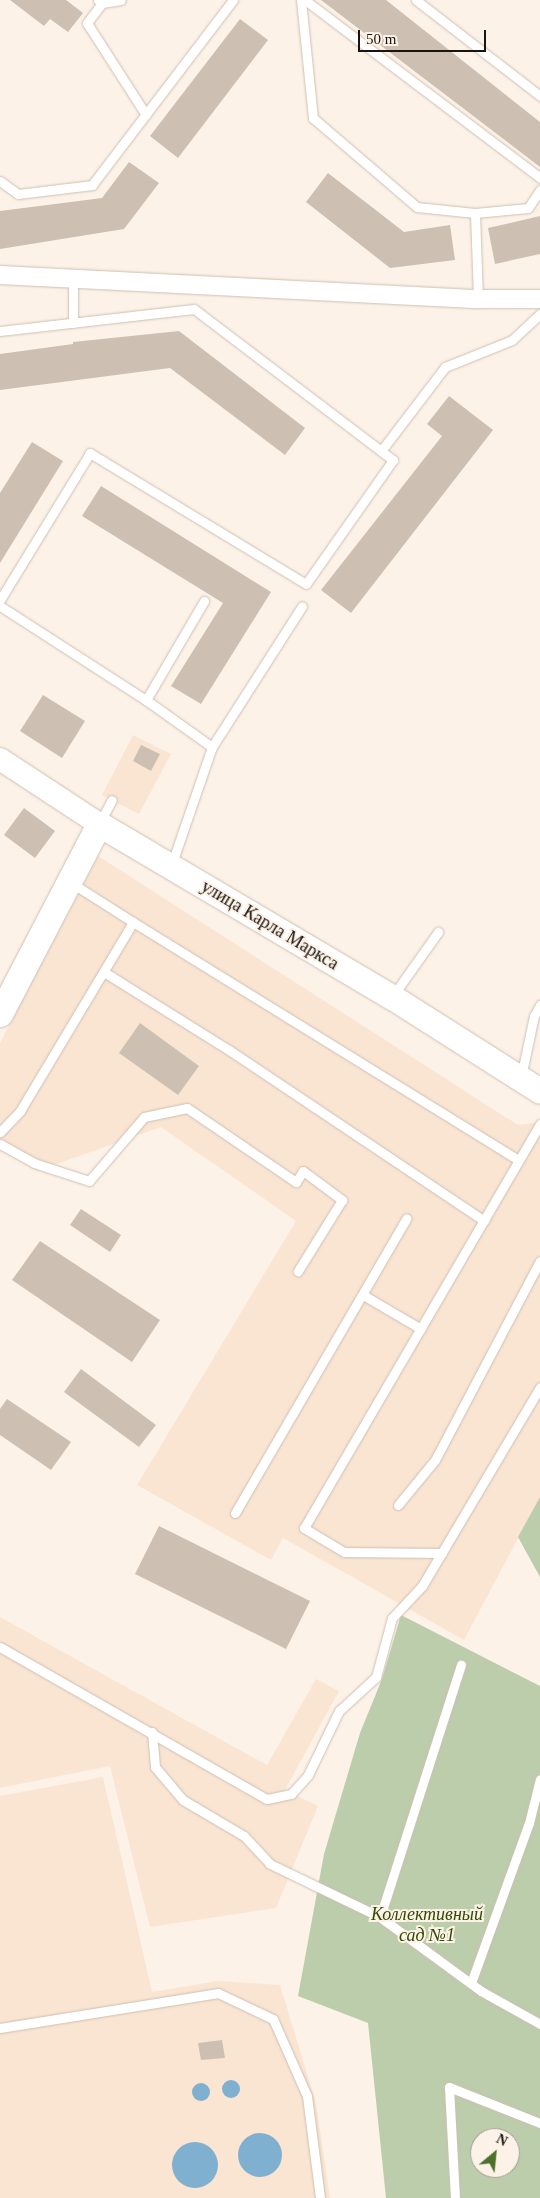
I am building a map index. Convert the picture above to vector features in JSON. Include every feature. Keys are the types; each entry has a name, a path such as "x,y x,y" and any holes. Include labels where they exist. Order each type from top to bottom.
{"main road":[{"name":"улица Карла Маркса","path":"99,824 392,997 530,1085"},
{"path":"0,1014 99,824"}],"street":[{"path":"0,275 478,300 540,299"},
{"name":"улица Карла Маркса","path":"0,759 99,824"}],"lane":[{"path":"121,0 100,2 87,23 146,115"},
{"path":"0,181 18,194 92,185 233,0"},
{"path":"301,0 313,118 417,207 475,213 528,208 540,190"},
{"path":"305,0 540,178"},
{"path":"416,0 540,96"},
{"path":"475,213 478,300"},
{"path":"73,278 73,323"},
{"path":"0,331 194,308 392,460 306,584 90,453 0,600"},
{"path":"381,451 445,367 512,340 540,314"},
{"path":"146,700 204,601"},
{"path":"0,606 146,700 212,747"},
{"path":"171,866 212,747 302,606"},
{"path":"99,824 112,800"},
{"path":"69,882 519,1160"},
{"path":"0,1132 20,1111 133,922"},
{"path":"392,997 438,932"},
{"path":"104,972 229,1050 484,1221"},
{"path":"530,1085 534,1016 540,1005"},
{"path":"0,1144 34,1163 89,1181 144,1117 187,1108 296,1182 303,1171 342,1200 298,1271"},
{"path":"442,1553 344,1552 304,1528 540,1124"},
{"path":"235,1513 406,1218"},
{"path":"398,1505 435,1460 540,1261"},
{"path":"363,1295 421,1329"},
{"path":"0,1647 267,1799 291,1794 308,1775 339,1711 376,1677 392,1618 422,1586 540,1387"},
{"path":"380,1917 461,1665"},
{"path":"152,1732 155,1767 183,1800 244,1836 270,1864 380,1917 471,1983 540,2024"},
{"path":"471,1983 529,1823 540,1779"},
{"path":"0,2028 218,1993 273,2019 307,2096 320,2198"},
{"path":"455,2198 449,2087 540,2123"}],"shaded area":[{"path":"133,735 171,754 139,814 102,795"},
{"path":"98,856 518,1125 540,1122 540,1497 464,1640 283,1538 271,1560 137,1485 296,1221 161,1127 37,1171 0,1150 0,1043"},
{"path":"0,1617 267,1765 316,1679 339,1691 285,1790 318,1806 276,1908 150,1927 110,1766 0,1788"},
{"path":"103,1777 152,1992 218,1981 280,1985 316,2103 330,2198 0,2198 0,1796"}],"green space":[{"path":"540,1497 540,1577 518,1537"},
{"name":"Коллективный сад №1","path":"401,1615 540,1686 540,2198 386,2198 368,2023 298,1996 324,1854 360,1733 382,1679"}],"water":[{"path":"231,2080 237,2083 240,2089 237,2095 231,2098 225,2095 222,2089 225,2083"},
{"path":"201,2083 207,2086 210,2092 207,2098 201,2101 195,2098 192,2092 195,2086"},
{"path":"264,2133 276,2139 281,2146 281,2164 276,2171 269,2176 256,2177 248,2174 241,2167 238,2151 241,2143 248,2136"},
{"path":"195,2142 208,2146 214,2152 218,2165 214,2178 208,2184 195,2188 182,2184 176,2178 172,2165 176,2152 182,2146"}],"building":[{"path":"10,0 66,0 83,13 68,32 50,19 44,26"},
{"path":"321,0 386,0 540,122 540,167"},
{"path":"240,19 268,40 178,158 150,136"},
{"path":"129,162 159,183 124,229 0,249 0,211 102,198"},
{"path":"328,173 404,232 450,225 455,260 390,268 306,202"},
{"path":"540,216 540,254 495,264 488,228"},
{"path":"179,331 305,428 285,455 170,368 0,390 0,354 73,344 73,342"},
{"path":"449,396 493,430 351,613 321,590 442,436 427,424"},
{"path":"32,442 63,461 0,563 0,493"},
{"path":"101,486 271,592 201,704 171,686 223,603 82,516"},
{"path":"43,695 85,721 62,758 20,731"},
{"path":"141,745 160,754 151,771 133,761"},
{"path":"24,808 55,831 35,858 4,835"},
{"path":"140,1023 199,1066 178,1095 119,1053"},
{"path":"81,1209 121,1235 110,1252 70,1225"},
{"path":"40,1241 160,1320 132,1362 12,1280"},
{"path":"81,1369 156,1425 139,1447 64,1392"},
{"path":"7,1399 71,1442 51,1470 0,1435 0,1409"},
{"path":"159,1526 310,1601 286,1649 135,1574"},
{"path":"222,2040 225,2058 201,2060 198,2043"}]}
